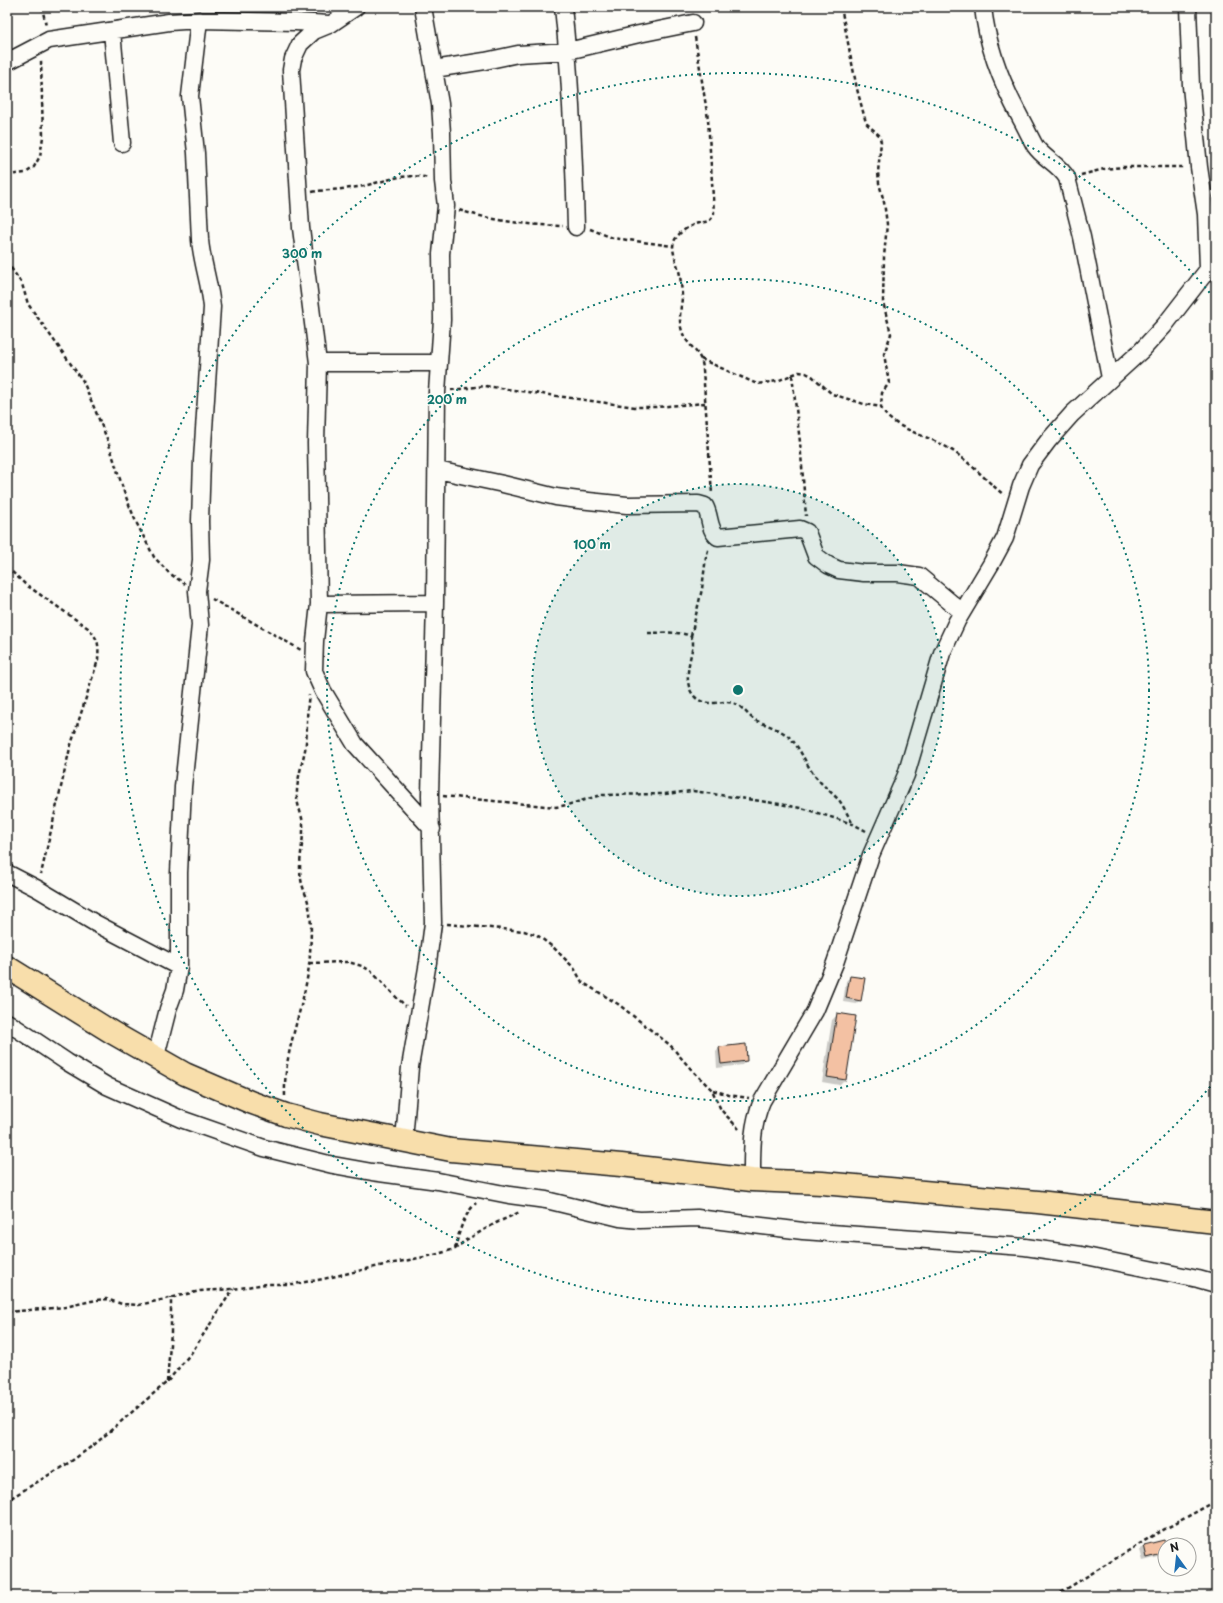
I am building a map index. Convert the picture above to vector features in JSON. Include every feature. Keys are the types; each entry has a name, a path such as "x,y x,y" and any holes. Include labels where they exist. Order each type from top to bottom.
{"main road":[{"path":"7,967 113,1034 156,1056 185,1074 250,1102 286,1115 320,1124 451,1150 622,1165 752,1180 822,1183 1038,1202 1216,1222"}],"street":[{"path":"356,7 331,24 314,31 300,44 292,59 291,77 299,198 305,265 318,363 316,442 319,604 314,664 317,680 355,744 432,829"},
{"path":"404,1141 410,1067 433,923 431,860 432,829 430,795 435,603 437,392 442,320 441,254 446,206 443,181 442,126 423,7"},
{"path":"564,7 573,134 576,227"},
{"path":"983,7 987,34 994,61 1012,102 1036,146 1042,154 1063,170 1067,178 1082,237 1110,378"},
{"path":"752,1180 753,1138 756,1114 762,1101 815,1011 835,963 871,855 906,775 942,653 962,612 984,577 1005,538 1021,486 1030,465 1048,441 1072,414 1142,350 1164,326 1212,264 1199,167 1191,86 1188,7"},
{"path":"7,62 49,40 169,22 199,20 331,24"},
{"path":"156,1056 180,967 179,874 184,787 200,625 196,591 201,560 200,522 202,460 212,307 200,247 196,153 190,96 199,20"},
{"path":"434,69 518,54 568,51 694,23"},
{"path":"112,31 122,143"},
{"path":"318,363 439,363"},
{"path":"437,470 556,497 627,505 698,504 705,506 710,518 711,528 718,537 800,529 807,532 816,556 828,565 839,570 864,573 898,573 919,576 962,612"},
{"path":"319,604 435,603"},
{"path":"7,873 38,889 95,923 180,967"},
{"path":"7,1022 67,1062 107,1086 181,1119 264,1148 333,1165 546,1200 620,1218 640,1220 697,1218 803,1231 1025,1247 1081,1255 1216,1284"}],"path":[{"path":"7,175 26,173 34,167 40,156 43,137 44,109 40,52 41,46 49,40 42,7"},
{"path":"841,7 863,114 867,124 880,136 881,142 878,172 887,224 884,257 883,302 891,334 884,354 888,383 882,393 881,407 883,414 899,424 951,450 1016,504"},
{"path":"694,23 697,56 708,119 714,213 713,218 709,221 689,226 675,239 673,246 680,275 682,297 679,314 681,330 686,340 701,359 704,370 712,496 709,503 705,506"},
{"path":"1067,178 1104,169 1123,167 1199,167"},
{"path":"299,198 317,190 358,187 405,176 418,176 443,181"},
{"path":"446,206 502,220 576,227 601,232 613,238 673,246"},
{"path":"7,262 22,284 28,304 82,381 108,441 126,498 154,557 169,574 251,623 295,646 314,664"},
{"path":"701,359 757,384 777,381 799,372 806,373 812,376 832,394 864,404 881,407"},
{"path":"792,375 800,442 807,532"},
{"path":"437,392 485,386 636,407 705,403"},
{"path":"714,533 706,557 702,590 691,636 693,645 688,673 688,684 691,691 696,698 707,703 730,702 737,704 756,720 774,727 784,733 792,740 814,776 839,801 853,824"},
{"path":"7,567 25,584 88,628 97,638 99,648 98,660 70,748 46,845 38,889"},
{"path":"648,633 672,633 691,636"},
{"path":"286,1115 285,1079 294,1031 306,984 309,963 310,923 308,903 301,879 300,867 304,830 303,818 297,799 305,749 310,686 317,680"},
{"path":"430,795 556,806 567,805 601,795 664,794 693,791 780,804 853,824 879,838"},
{"path":"433,923 524,931 537,936 554,948 574,968 582,982 618,1004 665,1041 712,1090 721,1110 728,1118 737,1127 753,1138"},
{"path":"309,963 348,962 362,966 371,971 396,998 419,1012"},
{"path":"712,1090 729,1095 762,1101"},
{"path":"455,1249 460,1227 466,1214 488,1190"},
{"path":"7,1312 65,1307 106,1299 122,1304 139,1305 200,1291 233,1289 255,1285 294,1284 315,1281 427,1257 455,1249 466,1240 496,1223 522,1211"},
{"path":"11,1498 89,1449 167,1382 192,1352 233,1289"},
{"path":"167,1382 171,1332 171,1297"},
{"path":"1055,1596 1142,1542 1216,1501"}],"building":[{"path":"850,976 865,978 861,1001 846,998"},
{"path":"837,1013 856,1016 846,1080 827,1077"},
{"path":"746,1044 747,1061 721,1064 719,1047"},
{"path":"1157,1542 1157,1555 1147,1558 1144,1545"}]}
